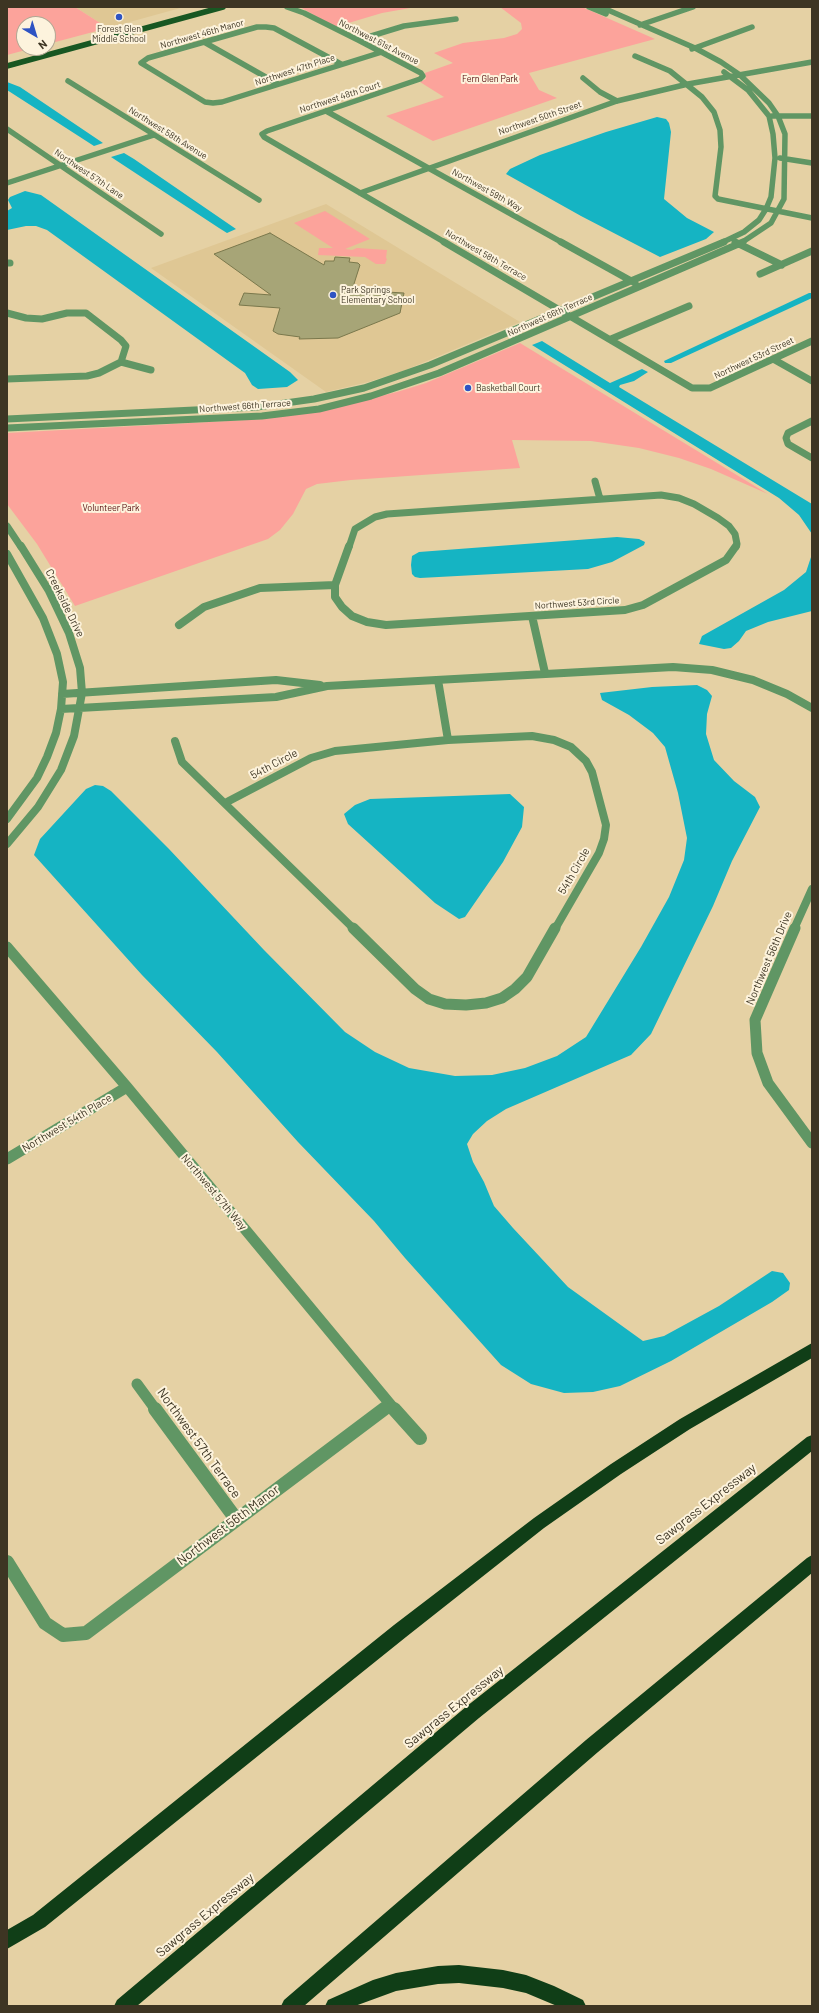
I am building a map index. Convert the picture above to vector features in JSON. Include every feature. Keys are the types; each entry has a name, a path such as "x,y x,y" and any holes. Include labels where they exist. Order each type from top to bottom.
{"highway":[{"path":"7,1940 39,1921 405,1627 539,1523 616,1469 685,1424 812,1350"},
{"name":"Sawgrass Expressway","path":"123,2006 473,1712 812,1442"},
{"path":"290,2006 598,1741 812,1563"},
{"path":"334,2006 373,1988 396,1982 438,1975 459,1974 503,1979 526,1984 548,1992 577,2006"}],"main road":[{"path":"7,60 199,7"},
{"path":"7,66 223,7"}],"street":[{"name":"Northwest 61st Avenue","path":"288,7 304,13 382,52 421,73 423,76"},
{"name":"Northwest 61st Avenue","path":"297,7 304,13"},
{"name":"Northwest 66th Terrace","path":"7,419 257,407 314,399 364,388 407,375 744,232 759,220 771,197 775,158 773,134 769,116 748,90 731,76 688,50 589,7"},
{"name":"Northwest 66th Terrace","path":"7,428 262,416 318,409 372,396 418,381 739,244 771,223 784,199 786,159 785,134 778,116 756,89 740,74 695,48 601,7"},
{"path":"634,27 693,7"},
{"path":"358,40 404,26 456,19"},
{"name":"Northwest 46th Manor","path":"214,103 205,102 142,63 142,60 257,27 266,27 274,28 341,64"},
{"path":"688,50 752,27"},
{"path":"204,42 278,84"},
{"name":"Northwest 47th Place","path":"214,103 222,102 382,52"},
{"path":"635,56 664,68 688,84 702,97 714,112 720,130 721,147 715,196 718,199 726,202 812,218"},
{"name":"Northwest 50th Street","path":"360,193 617,102 688,84 812,62"},
{"name":"Northwest 48th Court","path":"262,134 420,80 423,76"},
{"path":"583,78 600,92 617,102"},
{"name":"Northwest 58th Avenue","path":"68,80 259,200"},
{"name":"Northwest 59th Way","path":"326,111 640,286"},
{"path":"769,116 812,116"},
{"name":"Northwest 57th Lane","path":"7,129 161,234"},
{"name":"Northwest 58th Terrace","path":"262,134 264,137 571,315 692,388 702,389"},
{"path":"7,183 154,135"},
{"path":"775,158 812,162"},
{"path":"730,239 782,265"},
{"path":"760,274 812,251"},
{"path":"611,340 689,306"},
{"path":"7,313 26,318 42,319 67,313 86,313 122,340 126,346 121,362 112,368 87,376 7,379"},
{"name":"Northwest 53rd Street","path":"702,389 710,388 812,341"},
{"path":"470,349 480,355"},
{"path":"773,359 812,381"},
{"path":"121,362 151,370"},
{"path":"812,421 788,433 786,438 788,444 812,458"},
{"path":"595,481 600,499"},
{"name":"Northwest 53rd Circle","path":"661,495 679,498 694,504 729,526 735,534 737,544 733,552 726,560 643,605 625,610 386,625 367,622 352,616 342,607 335,597 335,585 355,529 375,517 387,514 600,499 661,495"},
{"name":"Creekside Drive","path":"7,526 49,591 69,633 80,668 82,693 74,736 61,770 38,807 7,844"},
{"path":"7,554 32,596 52,639 61,666 62,694 61,709 56,733 47,757 37,778 7,819"},
{"path":"179,625 204,607 260,588 335,585"},
{"path":"532,616 545,673"},
{"path":"61,709 276,697 328,686 674,667 712,670 753,680 787,694 812,708"},
{"path":"62,694 276,680 328,686"},
{"path":"438,680 448,740"},
{"path":"231,683 231,700"},
{"name":"54th Circle","path":"175,741 182,762 415,989 429,999 444,1004 466,1005 486,1003 502,998 515,989 527,977 599,853 604,839 606,825 592,772 586,761 571,747 554,740 532,736 448,740 335,751 311,758 225,803"},
{"name":"Northwest 56th Drive","path":"812,889 810,900 755,1020 757,1053 768,1083 812,1143"},
{"name":"Northwest 57th Way","path":"7,947 127,1087 390,1404 420,1438"},
{"name":"Northwest 54th Place","path":"7,1159 127,1087"},
{"name":"Northwest 57th Terrace","path":"138,1384 236,1519"},
{"name":"Northwest 56th Manor","path":"7,1562 44,1623 63,1635 86,1633 390,1404"}],"shaded area":[{"name":"Forest Glen Middle School","path":"75,7 184,7 108,28"},
{"name":"Park Springs Elementary School","path":"326,204 520,322 403,371 368,382 326,392 151,268"}],"green space":[{"path":"7,7 75,7 108,28 56,42 56,16 16,16 16,53 7,55"},
{"path":"300,7 416,7 382,13 335,27"},
{"name":"Fern Glen Park","path":"500,7 582,7 655,39 529,73 539,90 557,98 433,141 386,116 444,97 420,82 426,79 425,73 453,63 434,53 463,43 504,38 517,34 522,29 521,23"},
{"path":"325,211 370,239 345,249 352,250 357,248 387,250 387,259 385,264 376,264 365,257 318,255 319,248 333,248 294,223"},
{"name":"Volunteer Park","path":"520,343 768,494 711,469 679,458 639,448 591,441 512,440 520,468 351,480 317,484 306,489 293,514 280,530 268,539 75,606 37,544 7,504 7,433 265,419 355,402 397,392 426,383"}],"water":[{"path":"7,82 20,87 103,143 94,146 7,90"},
{"path":"657,117 666,119 669,123 671,132 664,199 687,218 714,232 706,239 660,257 581,216 506,174 510,169 540,155 606,132"},
{"path":"124,153 236,229 227,233 111,157"},
{"path":"25,191 41,195 290,372 298,380 287,387 258,389 252,385 245,373 47,230 36,226 26,226 7,230 7,211 12,208 8,200 10,197"},
{"path":"542,341 610,383 642,369 648,372 634,381 620,385 619,387 812,504 812,534 799,515 779,498 532,345"},
{"path":"617,537 639,539 645,542 644,545 612,562 588,569 420,578 415,577 412,574 412,556 419,552"},
{"path":"812,554 812,611 768,622 746,631 739,641 731,648 724,649 699,644 702,636 784,590 806,572"},
{"path":"697,685 707,690 712,696 707,714 706,734 714,760 734,781 755,797 760,807 732,861 713,906 651,1034 631,1055 506,1109 487,1121 473,1134 467,1144 473,1162 484,1182 494,1206 513,1228 568,1287 643,1341 664,1336 719,1306 772,1271 783,1273 790,1283 789,1290 772,1302 671,1361 620,1386 593,1392 564,1393 531,1384 501,1365 405,1258 374,1221 298,1142 217,1052 142,975 34,855 40,839 86,789 95,785 103,786 111,791 169,849 264,950 345,1032 375,1052 409,1068 455,1076 492,1075 525,1068 557,1056 586,1037 641,947 669,897 684,860 687,838 678,793 665,747 653,733 629,715 602,700 600,693 652,687"},
{"path":"510,794 524,807 522,827 503,862 465,917 459,919 435,903 348,824 344,814 355,805 370,799"}],"building":[{"path":"270,233 324,265 325,261 334,261 335,257 350,258 349,262 358,263 360,265 352,290 404,293 400,313 338,338 299,339 300,337 278,334 273,331 280,308 239,305 244,293 271,295 214,254"}],"waterway":[{"path":"668,361 812,295"}],"place":[{"name":"Forest Glen Middle School","path":"119,17"},
{"name":"Park Springs Elementary School","path":"333,295"},
{"name":"Basketball Court","path":"468,388"}]}
